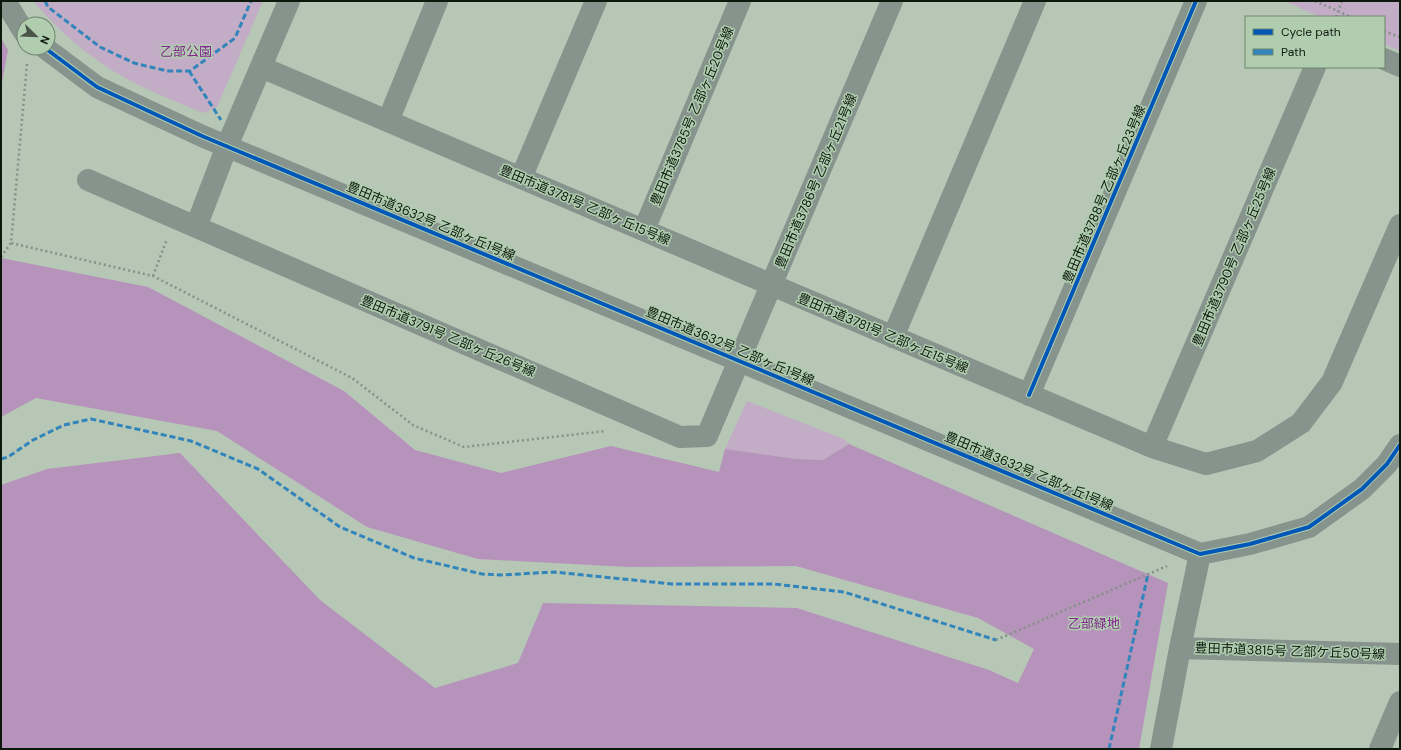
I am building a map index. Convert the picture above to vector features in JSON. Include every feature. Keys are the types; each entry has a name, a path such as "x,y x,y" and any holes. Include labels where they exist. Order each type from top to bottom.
{"street":[{"path":"5,1 16,19"},
{"path":"88,180 196,227 227,146 289,1"},
{"path":"388,121 437,1"},
{"path":"521,178 596,1"},
{"name":"豊田市道3785号 乙部ヶ丘20号線","path":"644,230 740,1"},
{"name":"豊田市道3786号 乙部ヶ丘21号線","path":"739,361 892,1"},
{"path":"893,337 1035,1"},
{"name":"豊田市道3788号 乙部ヶ丘23号線","path":"1029,395 1196,1"},
{"name":"豊田市道3632号 乙部ヶ丘1号線","path":"41,56 97,87 227,146 1200,554"},
{"path":"1385,59 1400,66"},
{"name":"豊田市道3781号 乙部ヶ丘15号線","path":"261,67 1152,447 1206,464 1257,451 1301,423 1332,382 1400,225"},
{"name":"豊田市道3790号 乙部ヶ丘25号線","path":"1152,447 1315,68"},
{"name":"豊田市道3791号 乙部ヶ丘26号線","path":"196,227 680,437 707,436 739,361"},
{"path":"1161,749 1200,554 1250,544 1309,526 1362,489 1387,464 1400,445"},
{"name":"豊田市道3815号 乙部ケ丘50号線","path":"1180,648 1400,654"},
{"path":"1380,749 1400,702"}],"path":[{"path":"1315,1 1348,16"},
{"path":"1336,16 1342,1"},
{"path":"1385,30 1400,37"},
{"path":"1,257 10,243 36,56"},
{"path":"153,276 175,218"},
{"path":"10,243 153,276 352,378 412,425 464,447 613,430"},
{"path":"996,640 1173,564"}],"green space":[{"name":"乙部公園","path":"33,1 263,1 217,107 203,113 149,90 96,60 56,26 56,16 46,16"},
{"path":"1285,1 1400,1 1400,51 1385,44 1385,16 1317,16"},
{"path":"1,38 8,50 1,88"},
{"name":"乙部緑地","path":"1,258 148,287 344,391 415,450 501,473 611,446 719,472 725,449 797,459 823,460 849,444 1168,583 1139,749 1,749 1,485 47,469 180,453 320,600 435,688 518,663 543,603 797,608 989,670 1018,683 1034,649 978,618 796,566 628,567 478,559 367,527 217,431 36,398 1,417"},
{"path":"747,401 844,439 849,444 823,460 797,459 725,449"}],"marked path":[{"path":"45,1 48,7 100,47 134,63 167,71 190,71 235,38 251,1"},
{"path":"189,71 221,120"},
{"path":"1,459 8,457 33,440 64,425 91,419 191,441 258,469 340,527 414,558 482,574 501,575 554,572 672,584 774,584 844,592 996,640"},
{"path":"1109,749 1148,574"}],"cycle path":[{"path":"1029,395 1196,1"},
{"path":"56,56 97,87 202,136 1200,554 1250,544 1309,527 1362,489 1387,464 1400,445"}]}
